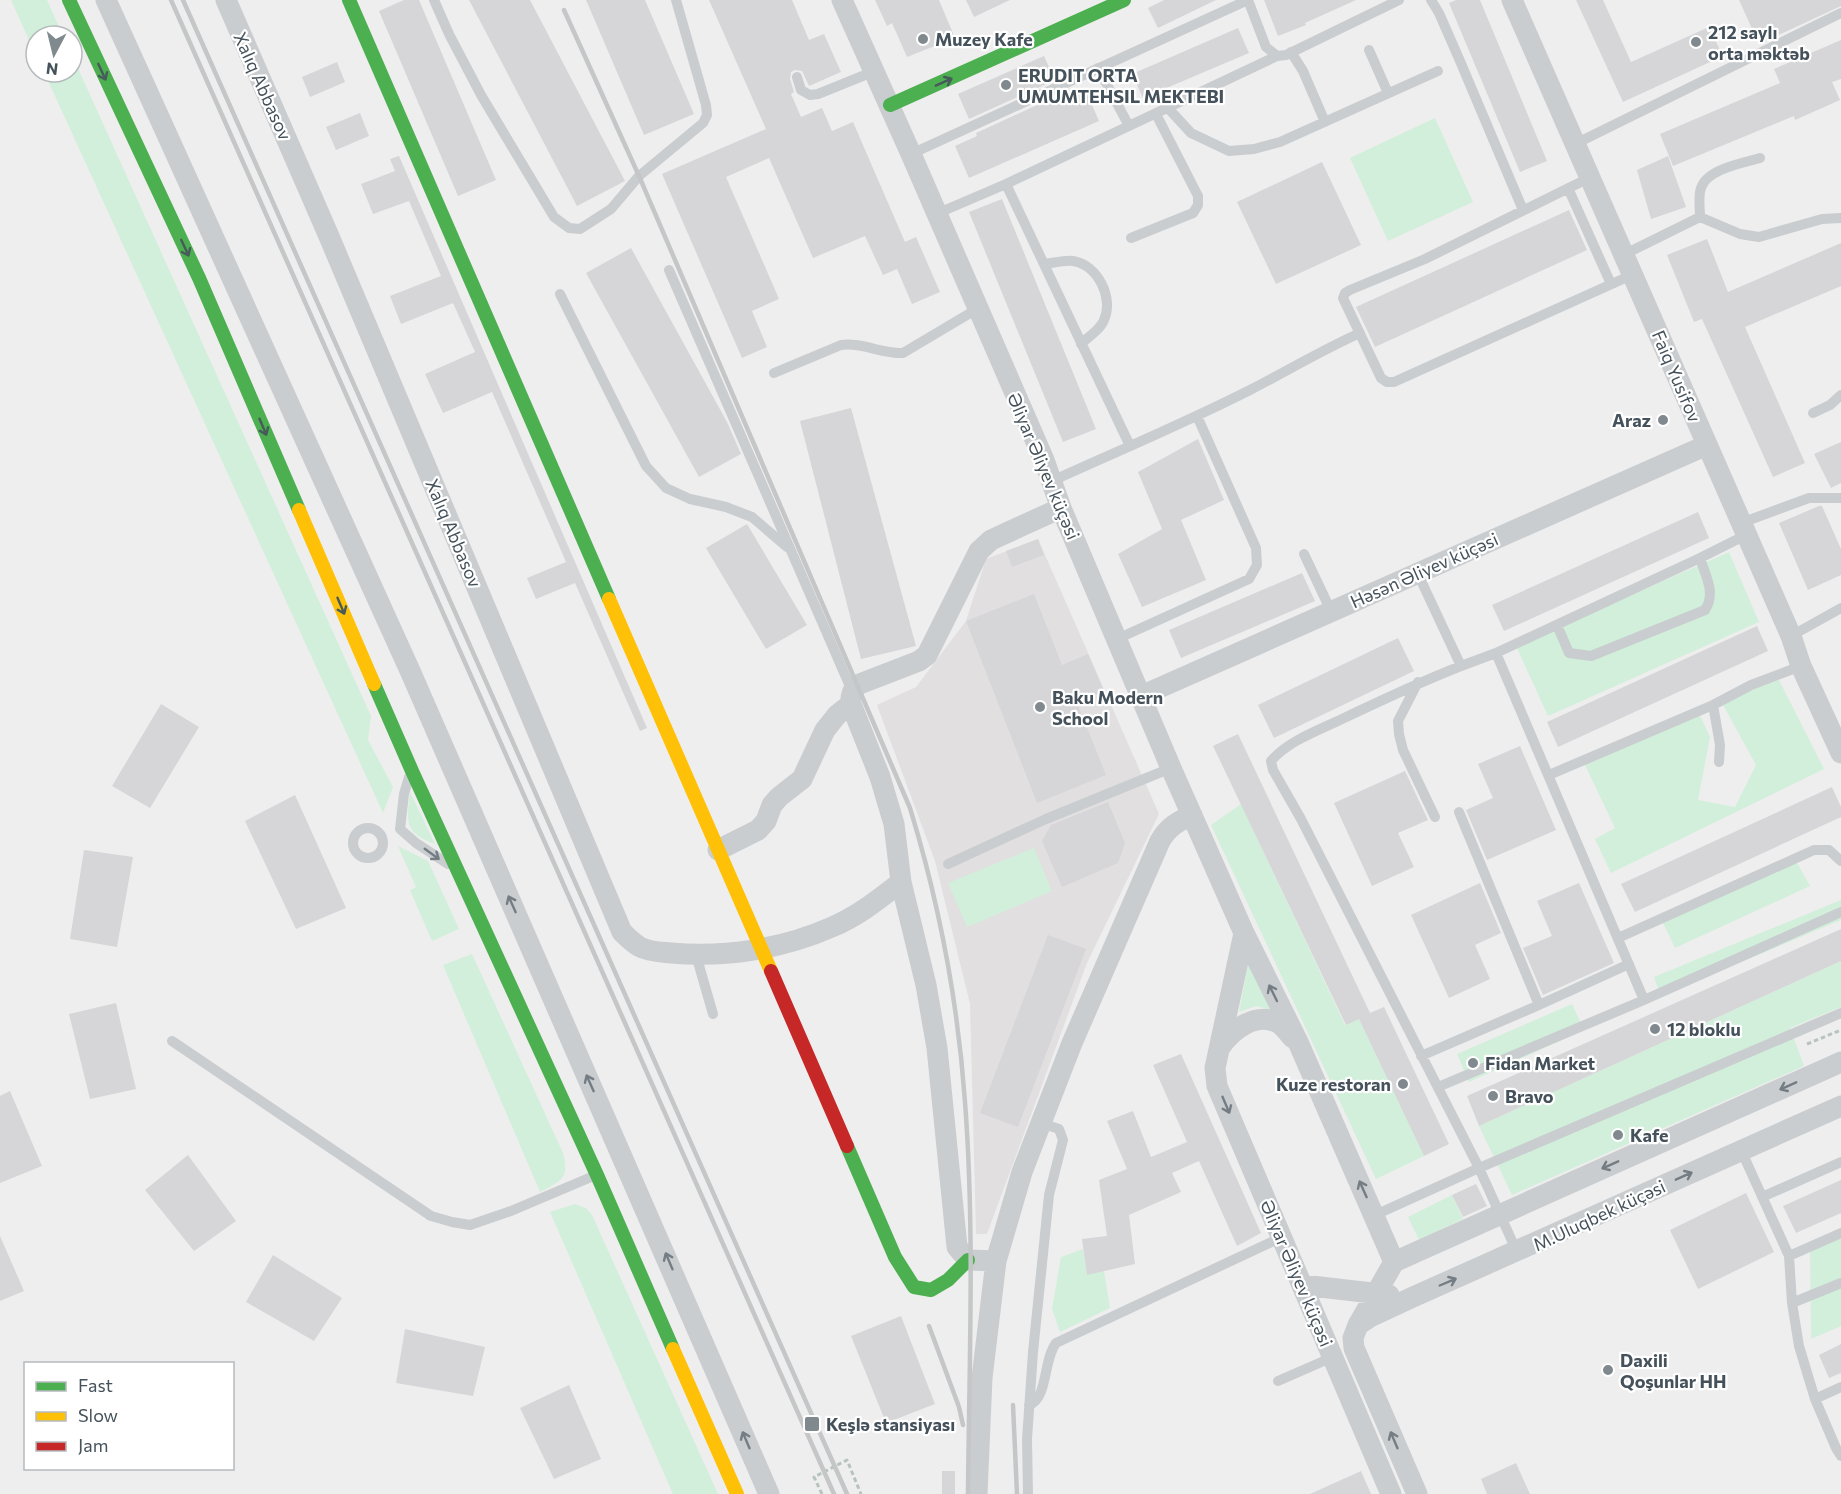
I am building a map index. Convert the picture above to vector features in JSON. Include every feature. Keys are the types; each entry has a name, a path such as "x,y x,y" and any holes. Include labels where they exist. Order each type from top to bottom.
{"street":[{"path":"69,0 199,278 412,771 597,1175 737,1494"},
{"path":"106,0 411,673 769,1494"},
{"name":"Xalıq Abbasov","path":"226,0 328,234 622,932 641,948 696,955 761,949 800,940 834,927 857,915 901,882"},
{"path":"350,0 895,1257 914,1287 931,1290 948,1280 968,1260 996,1261"},
{"name":"Əliyar Əliyev küçəsi","path":"842,0 882,79 890,105 1052,482 1171,768 1244,933 1298,1042 1394,1262 1353,1338 1354,1347 1417,1494"},
{"path":"890,105 1124,0"},
{"name":"Faiq Yusifov","path":"1512,0 1634,274 1791,636 1801,666 1841,753"},
{"name":"Həsən Əliyev küçəsi","path":"1141,696 1707,445"},
{"path":"718,850 758,830 766,821 778,797 796,786 802,779 825,730 851,698 857,685 919,661 927,655 979,551 991,540 1061,508"},
{"path":"851,698 880,777 894,824 901,882 926,985 937,1048 957,1247 968,1260"},
{"path":"977,1494 982,1378 996,1261 1022,1172 1072,1043 1160,841 1174,823 1192,815"},
{"name":"Əliyar Əliyev küçəsi","path":"1244,933 1215,1068 1217,1086 1391,1494"},
{"path":"1219,1049 1228,1035 1235,1030 1249,1023 1265,1020 1279,1024 1298,1042"},
{"path":"1394,1262 1841,1062"},
{"name":"M.Uluqbek küçəsi","path":"1358,1325 1413,1297 1841,1106"},
{"path":"1303,1285 1413,1297"}],"lane":[{"path":"434,0 481,94 554,217 569,228 580,229 611,209 639,176 703,123 707,115 676,0"},
{"path":"911,154 1248,0 1266,47 1277,57"},
{"path":"936,214 1006,184 1399,0"},
{"path":"1431,0 1461,61 1523,210"},
{"path":"1575,144 1841,13"},
{"path":"1369,50 1388,93"},
{"path":"1291,52 1303,72 1324,122"},
{"path":"1098,68 1129,126"},
{"path":"1167,107 1191,133 1229,151 1254,149 1280,142 1438,71"},
{"path":"797,77 805,94 814,95 882,79"},
{"path":"1131,238 1193,213 1198,206 1198,196 1156,114"},
{"path":"1700,217 1700,189 1705,179 1713,173 1760,158"},
{"path":"1591,177 1425,259 1345,293 1343,298 1381,378 1387,382 1394,382 1634,274"},
{"path":"1006,184 1130,446"},
{"path":"1568,188 1611,284"},
{"path":"1624,254 1700,217 1740,234 1759,237 1822,219 1841,218"},
{"path":"1045,264 1073,261 1085,266 1095,273 1108,298 1104,321 1081,344"},
{"path":"669,270 790,549 851,698"},
{"path":"560,294 645,466 666,488 690,499 726,507 752,517 790,549"},
{"path":"774,373 841,345 852,343 890,354 903,353 977,309"},
{"path":"1052,482 1197,416 1252,389 1320,351 1360,333"},
{"path":"1813,413 1830,405 1841,395"},
{"path":"1117,639 1249,579 1257,565 1256,548 1197,416"},
{"path":"1518,1252 1479,1168 1301,819 1273,770 1271,761 1278,752 1323,728 1418,682 1496,653 1700,558 1743,529 1809,498 1841,498"},
{"path":"1304,554 1331,611"},
{"path":"1557,625 1569,653 1591,657 1705,610 1711,602 1711,594 1700,558"},
{"path":"1417,573 1461,666"},
{"path":"1791,636 1841,608"},
{"path":"1496,653 1644,1000"},
{"path":"1549,775 1713,705 1751,685 1801,666"},
{"path":"1418,682 1398,721 1399,734 1403,750 1435,818"},
{"path":"1713,705 1720,745 1719,762"},
{"path":"948,864 1046,819 1171,768"},
{"path":"400,829 404,794 412,771"},
{"path":"1459,812 1539,1005"},
{"path":"382,837 400,829"},
{"path":"400,829 443,862 457,866"},
{"path":"1618,938 1814,850 1829,850 1841,861"},
{"path":"1438,1087 1644,1000 1841,912"},
{"path":"696,955 713,1014"},
{"path":"1421,1056 1629,964"},
{"path":"1374,1215 1841,1013"},
{"path":"172,1041 431,1216 470,1225 511,1211 597,1175"},
{"path":"1028,1494 1027,1438 1041,1266 1049,1195 1063,1140 1059,1130 1041,1123"},
{"path":"1742,1150 1789,1256 1792,1303 1799,1346 1815,1399 1841,1456"},
{"path":"1762,1197 1841,1161"},
{"path":"1789,1256 1841,1233"},
{"path":"1029,1405 1035,1403 1040,1397 1048,1355 1056,1343 1282,1237"},
{"path":"1792,1303 1841,1283"},
{"path":"1278,1381 1333,1357"},
{"path":"1815,1399 1841,1387"}],"path":[{"path":"1805,1045 1841,1030"},
{"path":"822,1494 814,1477 847,1460 861,1494"}],"shaded area":[{"path":"1038,539 1159,814 1087,963 987,1234 976,1234 970,1004 935,861 877,705 916,687 966,621 986,559"}],"green space":[{"path":"11,0 47,0 58,24 24,24 24,29"},
{"path":"84,82 371,716 368,740 393,787 383,813 49,84 84,84"},
{"path":"1435,118 1473,202 1388,241 1350,158"},
{"path":"1729,552 1759,622 1548,716 1516,646"},
{"path":"1778,678 1824,769 1611,873 1595,839 1615,828 1584,763 1697,709 1710,737 1698,800 1735,807 1756,765 1722,703"},
{"path":"410,792 435,844 417,835 409,825"},
{"path":"1241,804 1345,1025 1359,1019 1424,1156 1376,1179 1211,825"},
{"path":"398,846 428,861 459,929 432,941 410,890 416,887"},
{"path":"1034,848 1052,891 967,927 948,883"},
{"path":"1796,861 1810,886 1675,948 1662,921"},
{"path":"1841,900 1841,920 1661,996 1654,977"},
{"path":"472,954 563,1153 565,1168 562,1178 540,1192 443,965"},
{"path":"1249,959 1272,1010 1256,1006 1239,1012"},
{"path":"1841,961 1841,1007 1790,1028 1804,1066 1512,1195 1479,1126"},
{"path":"1572,1004 1584,1030 1469,1082 1457,1054"},
{"path":"1452,1195 1463,1219 1419,1240 1408,1217"},
{"path":"575,1204 586,1208 592,1215 718,1494 673,1494 550,1212"},
{"path":"1841,1233 1841,1326 1811,1339 1810,1247"},
{"path":"1083,1249 1087,1274 1104,1271 1110,1308 1060,1332 1052,1309 1061,1257"}],"building":[{"path":"404,0 419,0 496,180 458,196 379,11"},
{"path":"469,0 530,0 625,181 577,206"},
{"path":"586,0 645,0 694,114 644,135"},
{"path":"709,0 792,0 809,40 824,34 841,72 809,86 802,71 791,72 790,79 794,92 791,94 801,117 822,108 832,131 853,122 905,242 916,237 940,292 912,304 897,269 883,275 865,236 813,258 769,158 726,177 779,299 752,311 767,347 742,358 662,174 766,129"},
{"path":"875,0 939,0 955,38 907,57 892,23 887,26"},
{"path":"966,0 1010,0 974,17"},
{"path":"1164,0 1216,0 1158,28 1148,8"},
{"path":"1264,0 1356,0 1278,36"},
{"path":"1456,0 1480,0 1547,161 1520,172 1449,3"},
{"name":"212 saylı orta məktəb","path":"1576,0 1603,0 1631,62 1709,27 1723,56 1623,102"},
{"path":"1739,0 1841,0 1841,6 1759,44"},
{"path":"1238,28 1249,53 1143,98 1132,74"},
{"path":"1841,40 1841,79 1832,82 1840,100 1795,120 1794,116 1673,166 1660,134 1780,83 1774,69"},
{"name":"ERUDIT ORTA UMUMTEHSIL MEKTEBI","path":"1044,56 1055,80 969,119 958,94"},
{"path":"337,62 345,82 310,97 302,77"},
{"path":"1085,89 1099,121 969,178 955,146 977,136 976,133 1061,94 1064,99"},
{"path":"360,113 369,136 336,150 326,127"},
{"path":"399,156 647,728 640,731 575,583 536,599 527,578 566,562 492,392 443,413 425,374 475,352 453,303 401,324 390,296 441,276 409,201 373,214 361,184 395,171 390,159"},
{"path":"1668,156 1686,207 1651,219 1637,170"},
{"path":"1322,162 1361,245 1276,284 1237,202"},
{"path":"1002,199 1096,429 1063,442 969,212"},
{"path":"1569,210 1587,250 1375,347 1356,307"},
{"path":"1707,239 1728,292 1841,243 1841,286 1745,327 1805,463 1773,477 1702,319 1694,322 1667,255"},
{"path":"631,248 727,422 741,454 699,477 586,273"},
{"path":"851,408 916,646 861,659 800,421"},
{"path":"1198,439 1224,500 1181,520 1206,580 1142,607 1118,554 1162,529 1138,472"},
{"path":"1841,442 1841,483 1831,488 1814,454"},
{"path":"1822,506 1841,549 1841,575 1808,590 1779,523"},
{"path":"1698,512 1709,538 1504,631 1492,605"},
{"path":"747,524 807,625 766,649 706,548"},
{"path":"1038,539 1044,555 1012,567 1006,551"},
{"path":"1302,573 1315,601 1181,658 1169,630"},
{"name":"Baku Modern School","path":"1034,594 1062,665 1088,654 1104,691 1077,703 1106,775 1037,803 966,621"},
{"path":"1757,626 1768,651 1558,747 1547,722"},
{"path":"1398,638 1414,671 1274,738 1258,705"},
{"path":"161,704 199,727 150,808 112,786"},
{"path":"1238,734 1370,1013 1384,1007 1449,1144 1424,1156 1359,1019 1346,1025 1213,746"},
{"path":"1520,746 1556,830 1487,860 1466,810 1493,798 1478,764"},
{"path":"1405,771 1428,820 1398,833 1414,867 1372,886 1334,803"},
{"path":"1832,787 1841,807 1841,817 1635,912 1621,884"},
{"path":"295,795 346,908 296,929 245,821"},
{"path":"1108,802 1125,843 1118,863 1062,887 1042,841 1051,825"},
{"path":"84,850 133,857 117,947 70,939"},
{"path":"1480,883 1501,933 1475,945 1490,979 1449,998 1411,915"},
{"path":"1579,883 1614,963 1543,995 1523,948 1552,936 1537,901"},
{"name":"12 bloklu","path":"1841,929 1841,961 1479,1126 1467,1096"},
{"path":"1048,935 1086,949 1018,1127 980,1113"},
{"path":"116,1003 136,1089 90,1099 69,1014"},
{"path":"1181,1054 1261,1233 1237,1246 1199,1161 1172,1173 1181,1192 1129,1215 1135,1264 1087,1275 1082,1239 1107,1236 1099,1180 1127,1169 1107,1121 1133,1111 1151,1157 1187,1142 1153,1065"},
{"path":"10,1091 42,1166 0,1183 0,1096"},
{"path":"188,1155 236,1221 194,1251 145,1190"},
{"path":"1841,1180 1841,1213 1796,1233 1783,1206"},
{"path":"1476,1184 1487,1206 1463,1217 1452,1195"},
{"path":"1746,1193 1774,1252 1698,1289 1670,1230"},
{"path":"0,1236 24,1291 0,1301"},
{"path":"273,1255 342,1298 314,1341 246,1302"},
{"path":"901,1316 935,1404 886,1423 851,1336"},
{"path":"405,1329 485,1347 473,1396 396,1383"},
{"path":"1841,1344 1841,1373 1829,1378 1819,1355"},
{"path":"569,1385 601,1459 554,1479 520,1408"},
{"path":"1516,1463 1530,1494 1487,1494 1481,1479"},
{"path":"942,1471 955,1471 955,1494 942,1494"},
{"path":"1361,1471 1371,1494 1310,1494"}],"railway":[{"path":"171,0 834,1494"},
{"path":"183,0 847,1494"},
{"path":"564,10 639,176 910,808 930,880 946,954 958,1028 965,1102 971,1249 968,1494"},
{"path":"929,1326 959,1407 963,1425"},
{"path":"1013,1405 1017,1494"}],"traffic: fast":[{"path":"69,0 199,278 299,510"},
{"path":"349,0 609,599"},
{"path":"890,105 1124,0"},
{"path":"374,684 597,1175 673,1349"},
{"path":"847,1146 895,1257 914,1287 931,1290 948,1280 968,1260"}],"traffic: slow":[{"path":"299,510 374,684"},
{"path":"609,599 771,971"},
{"path":"673,1349 737,1494"}],"traffic: jam":[{"path":"771,971 847,1146"}],"place":[{"name":"Muzey Kafe","path":"923,39"},
{"name":"212 saylı orta məktəb","path":"1696,42"},
{"name":"ERUDIT ORTA UMUMTEHSIL MEKTEBI","path":"1006,85"},
{"name":"Araz","path":"1663,420"},
{"name":"Baku Modern School","path":"1040,707"},
{"name":"12 bloklu","path":"1655,1029"},
{"name":"Fidan Market","path":"1473,1063"},
{"name":"Kuze restoran","path":"1403,1084"},
{"name":"Bravo","path":"1493,1096"},
{"name":"Kafe","path":"1618,1135"},
{"name":"Daxili Qoşunlar HH","path":"1608,1370"},
{"name":"Keşlə stansiyası","path":"812,1424"}]}
